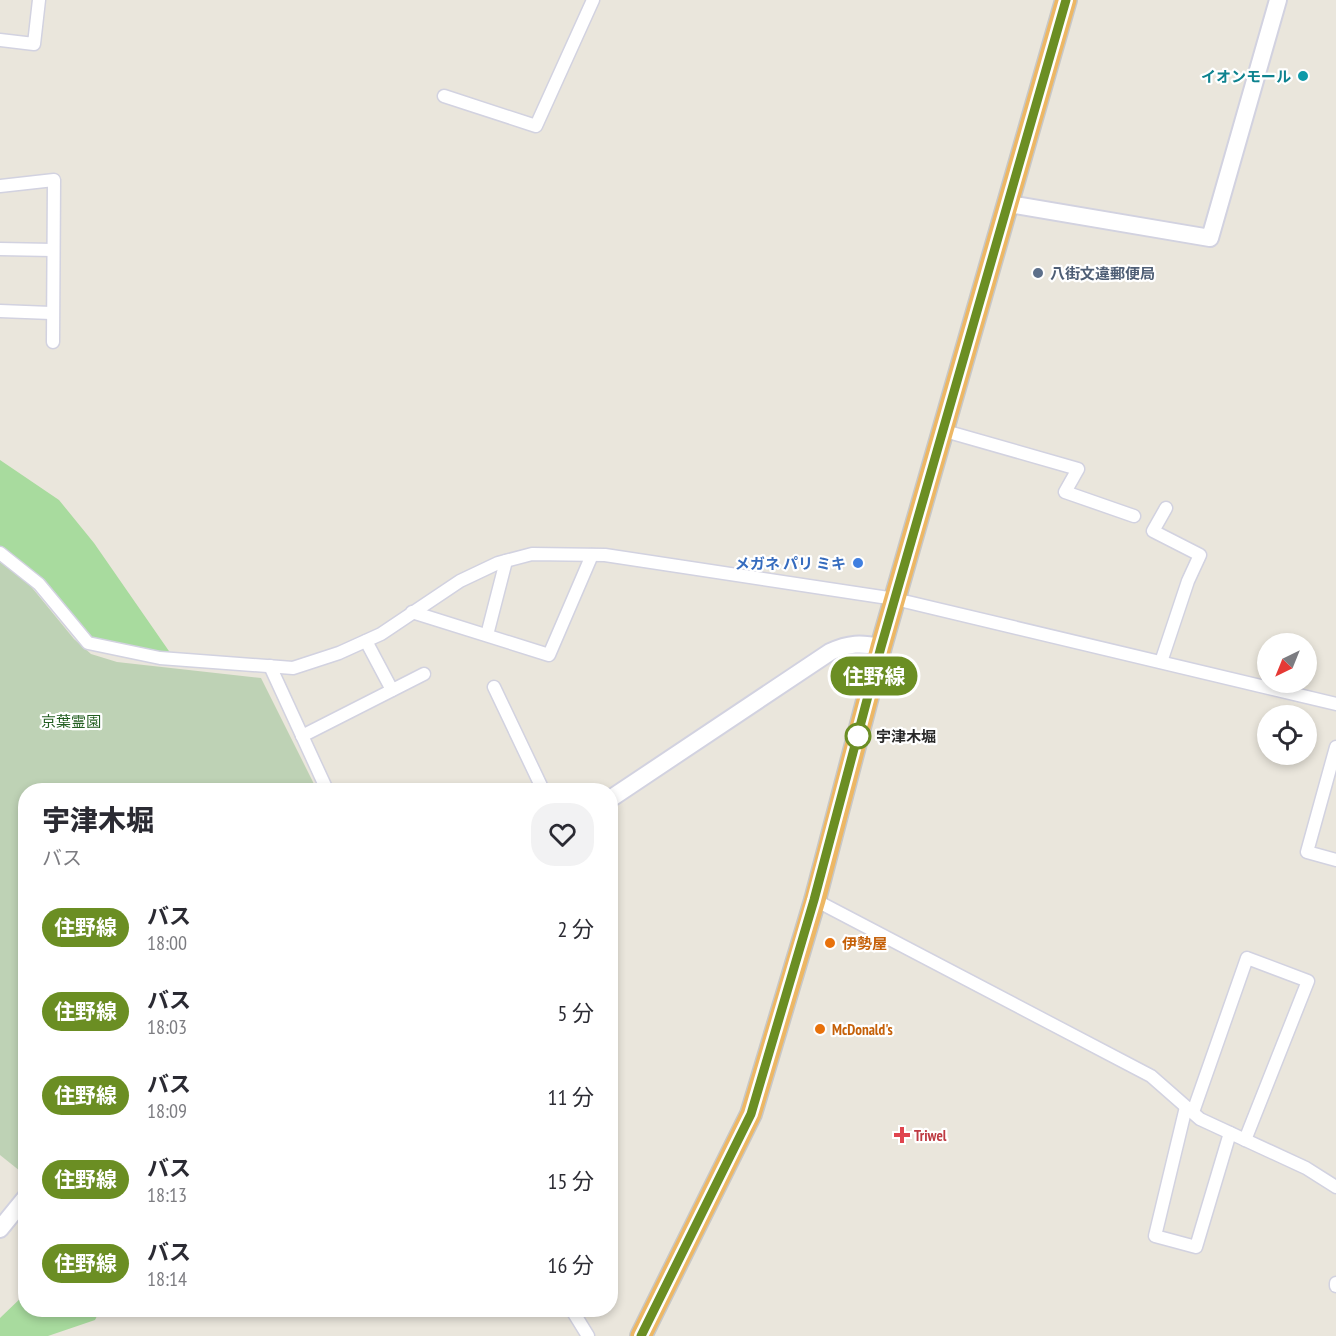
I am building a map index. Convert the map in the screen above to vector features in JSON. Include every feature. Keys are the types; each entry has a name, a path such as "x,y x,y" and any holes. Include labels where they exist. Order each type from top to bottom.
{"highway":[{"path":"641,1336 751,1114 814,900 881,647 945,431 1066,0"}],"street":[{"path":"0,40 34,44 39,0"},
{"path":"444,96 536,126 593,0"},
{"path":"1009,204 1210,238 1278,0"},
{"path":"0,186 54,180 51,313 53,342"},
{"path":"0,249 53,250"},
{"path":"0,311 51,313"},
{"path":"945,431 1078,470 1065,492 1134,516"},
{"path":"1161,662 1188,581 1200,555 1153,531 1166,508"},
{"path":"0,553 39,584 88,643 160,658 293,668 381,634 460,581 506,561 531,554 592,555 895,599 1336,704"},
{"path":"412,612 549,655 592,555"},
{"path":"487,635 506,561"},
{"path":"366,641 392,690"},
{"path":"618,795 830,652 848,644 861,643 881,647"},
{"path":"270,666 324,783"},
{"path":"302,735 424,674"},
{"path":"494,687 540,783"},
{"path":"1336,747 1307,852 1336,860"},
{"path":"814,900 1151,1076 1189,1109 1230,1133 1306,1168 1336,1187"},
{"path":"1230,1133 1196,1247 1155,1236 1189,1109 1247,958 1308,981 1245,1140"},
{"path":"0,1229 18,1207"},
{"path":"576,1317 588,1336"}],"green space":[{"path":"0,460 59,500 94,543 171,654 91,637 79,628 28,567 0,547"},
{"name":"京葉霊園","path":"0,562 29,584 74,639 91,654 117,662 261,678 314,783 18,783 18,1169 0,1155"},
{"path":"18,1301 18,1317 96,1317 95,1320 48,1336 0,1336 0,1318"}],"bus line":[{"name":"住野線","path":"641,1336 751,1114 814,900 881,647 961,375 1066,0"}],"place":[{"name":"イオンモール","path":"1303,76"},
{"name":"八街文違郵便局","path":"1038,273"},
{"name":"メガネ パリ ミキ","path":"858,563"},
{"name":"宇津木堀","path":"858,736"},
{"name":"伊勢屋","path":"830,943"},
{"name":"McDonald's","path":"820,1029"},
{"name":"Triwel","path":"902,1135"}]}
